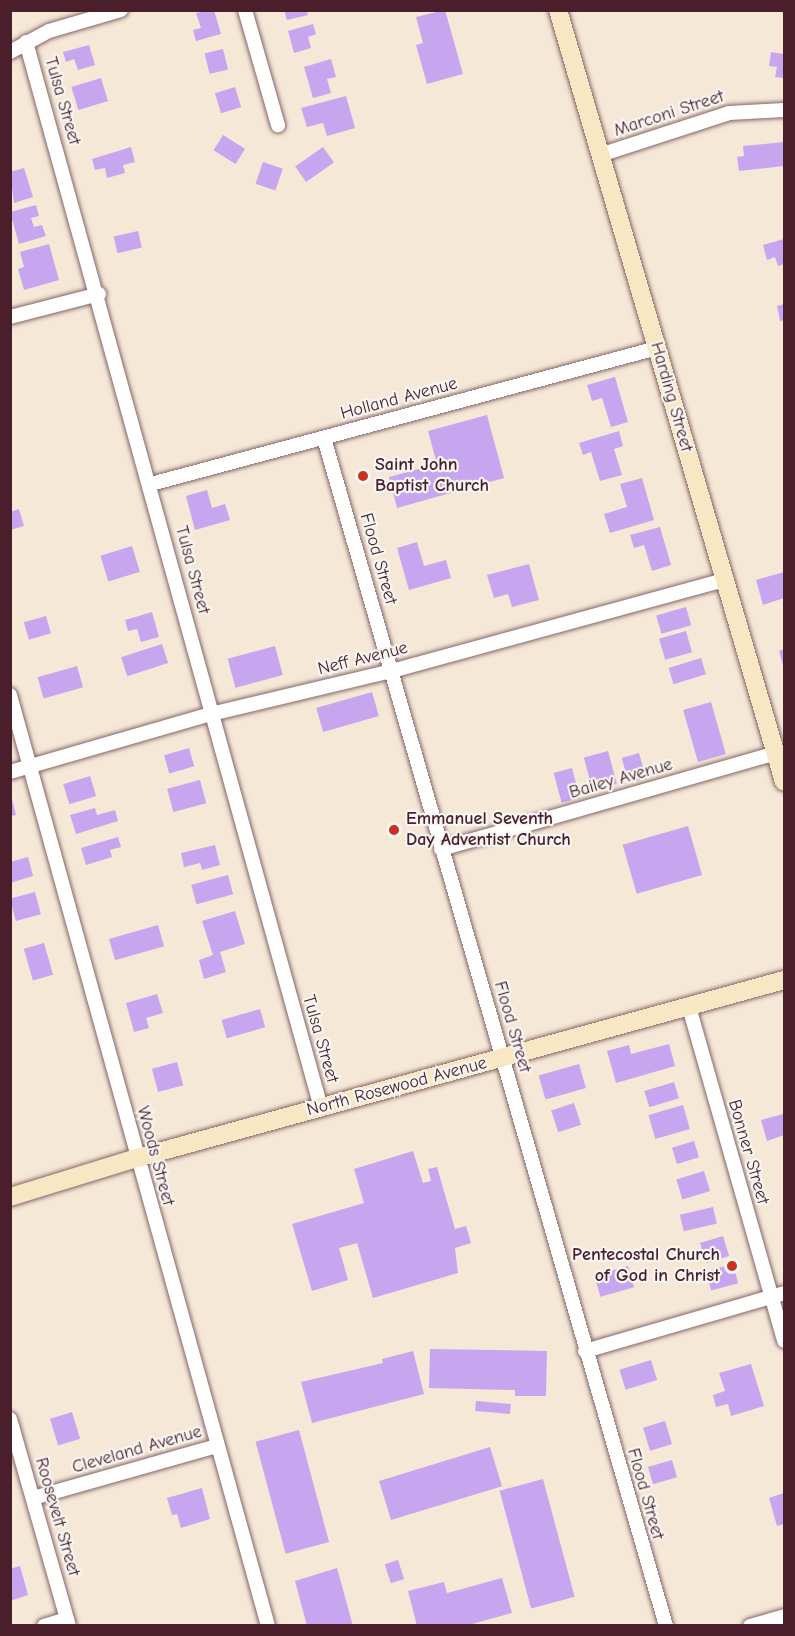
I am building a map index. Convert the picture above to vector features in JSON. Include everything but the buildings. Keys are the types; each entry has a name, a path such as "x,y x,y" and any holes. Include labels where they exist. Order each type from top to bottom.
{"street":[{"path":"10,52 50,31 121,10"},
{"path":"245,10 278,125"},
{"name":"Harding Street","path":"558,10 781,768"},
{"name":"Tulsa Street","path":"26,42 99,294 321,1108"},
{"name":"Marconi Street","path":"600,155 729,113 784,110"},
{"path":"10,317 99,294"},
{"name":"Holland Avenue","path":"151,484 657,348"},
{"name":"Flood Street","path":"324,438 666,1626"},
{"name":"Neff Avenue","path":"10,772 212,714 392,670 725,580"},
{"name":"Woods Street","path":"10,695 268,1626"},
{"name":"Bailey Avenue","path":"441,849 781,768"},
{"name":"North Rosewood Avenue","path":"10,1197 137,1158 784,980"},
{"name":"Bonner Street","path":"689,1007 778,1295 784,1341"},
{"path":"585,1350 778,1295"},
{"name":"Roosevelt Street","path":"10,1419 68,1622"},
{"name":"Cleveland Avenue","path":"33,1498 217,1446"},
{"path":"750,1626 784,1616"},
{"path":"44,1626 68,1622"}],"place":[{"name":"Saint John Baptist Church","path":"363,476"},
{"name":"Emmanuel Seventh Day Adventist Church","path":"394,830"},
{"name":"Pentecostal Church of God in Christ","path":"732,1266"}]}
